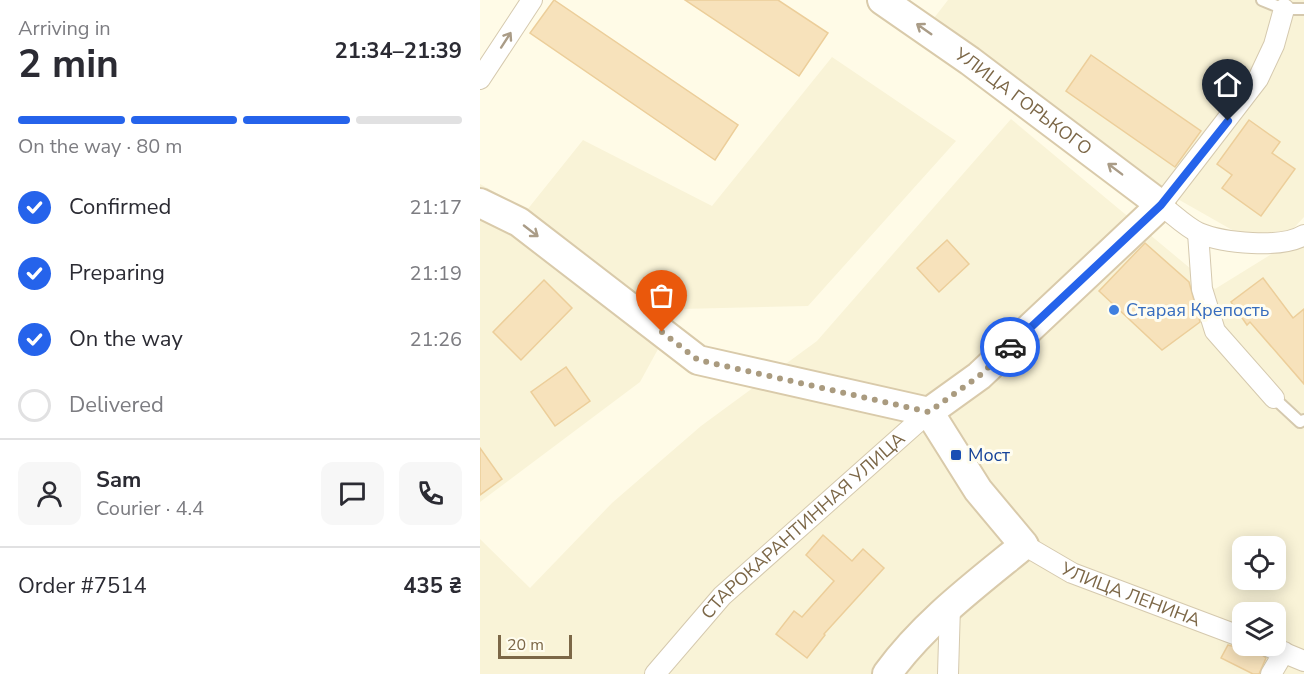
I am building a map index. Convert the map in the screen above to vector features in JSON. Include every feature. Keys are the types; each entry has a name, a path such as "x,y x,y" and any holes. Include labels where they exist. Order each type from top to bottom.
{"main road":[{"name":"УЛИЦА ГОРЬКОГО","path":"882,0 979,68 1161,205"},
{"path":"480,203 519,222 698,360 929,412 978,490 1024,545 950,606 906,649 887,674"},
{"name":"СТАРОКАРАНТИННАЯ УЛИЦА","path":"929,412 979,376 1161,205"}],"street":[{"path":"480,79 532,0"},
{"name":"СТАРОКАРАНТИННАЯ УЛИЦА","path":"1161,205 1258,79 1294,9"},
{"path":"1161,205 1198,233 1233,241 1262,243 1295,240 1304,235"},
{"path":"1198,233 1202,289 1215,331 1274,398"},
{"name":"СТАРОКАРАНТИННАЯ УЛИЦА","path":"655,674 722,596 929,412"},
{"name":"УЛИЦА ЛЕНИНА","path":"1024,545 1072,573 1232,633"},
{"path":"948,674 950,606"},
{"path":"1286,653 1304,661"},
{"path":"1271,674 1282,656"}],"lane":[{"path":"1262,0 1294,9"},
{"path":"1274,398 1300,422 1304,420"}],"shaded area":[{"path":"948,0 1304,0 1304,217 1292,230 1241,235 1146,181 934,18"},
{"path":"832,57 956,141 808,306 680,309 640,382 480,502 480,184 527,210 583,140 712,206"},
{"path":"1011,119 1215,289 1304,234 1304,674 480,674 480,539 530,588 612,503 701,426 817,341"}],"building":[{"path":"554,0 738,125 715,160 530,33"},
{"path":"685,0 778,0 828,33 799,76"},
{"path":"1091,55 1201,131 1175,167 1066,91"},
{"path":"1249,120 1280,142 1272,153 1295,169 1261,216 1222,188 1232,175 1217,164"},
{"path":"947,240 969,264 939,292 917,268"},
{"path":"1145,243 1189,282 1200,322 1162,350 1099,291"},
{"path":"1263,278 1293,318 1304,309 1304,384 1250,322 1247,325 1231,302"},
{"path":"544,280 572,308 521,360 493,332"},
{"path":"566,367 590,401 555,426 531,392"},
{"path":"480,448 502,479 480,495"},
{"path":"823,535 852,561 863,549 884,568 824,634 807,658 776,634 794,611 802,617 834,581 806,555"},
{"path":"1228,645 1232,646 1232,656 1263,656 1266,658 1259,674 1253,674 1221,658"}],"way so far":[{"path":"662,332 698,360 929,412 979,376 1010,347"}],"place":[{"name":"Старая Крепость","path":"1114,310"},
{"name":"Мост","path":"956,455"}],"route":[{"path":"1010,347 1161,205 1228,121"}]}
